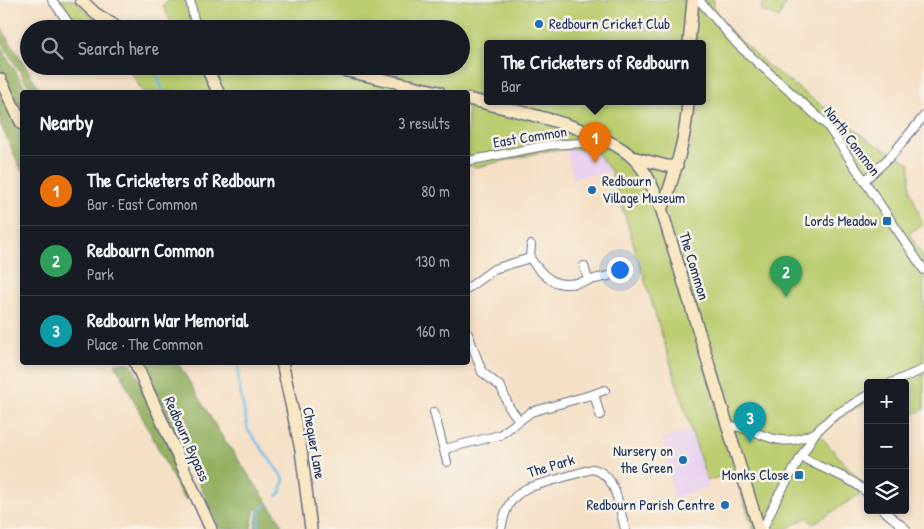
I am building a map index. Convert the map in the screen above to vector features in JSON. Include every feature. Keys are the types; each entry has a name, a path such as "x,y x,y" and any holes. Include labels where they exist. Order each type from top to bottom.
{"street":[{"path":"52,0 66,20"},
{"path":"82,0 105,20"},
{"path":"190,0 194,20"},
{"path":"689,40 693,0"},
{"name":"North Common","path":"699,0 737,44 827,125 924,270"},
{"path":"210,75 217,90"},
{"path":"364,75 430,90"},
{"path":"0,79 20,120"},
{"name":"The Common","path":"470,101 484,104"},
{"name":"The Common","path":"488,105 555,122 597,138 632,157 646,176 661,208 758,529"},
{"path":"661,208 665,202 684,140 688,105"},
{"path":"865,180 891,156 924,116"},
{"name":"East Common","path":"470,162 549,145 582,142 597,138"},
{"path":"632,157 667,166 677,166"},
{"path":"531,245 530,258 538,271 549,282 564,284 608,276"},
{"path":"470,287 494,269 530,258"},
{"path":"584,266 588,280"},
{"path":"470,339 482,372 504,390 509,408 519,420"},
{"name":"Redbourn Bypass","path":"136,365 211,529"},
{"name":"Chequer Lane","path":"283,365 301,450 311,529"},
{"path":"900,379 924,369"},
{"path":"444,450 500,435 513,427 519,420 540,409 606,390"},
{"path":"594,394 600,415"},
{"path":"758,529 815,433 832,417 864,397"},
{"path":"434,412 447,462"},
{"path":"728,427 743,428 782,441 795,440 815,433"},
{"path":"802,457 817,467 848,478 864,491"},
{"name":"The Park","path":"500,529 508,504 517,493 527,488 592,469 602,472 610,481 625,529"},
{"path":"888,514 906,529"}],"shaded area":[{"path":"593,148 611,171 573,178 566,149"},
{"name":"Nursery on the Green","path":"690,431 709,487 674,498 662,439"}],"green space":[{"path":"57,0 75,0 95,20 72,20"},
{"path":"169,0 714,0 713,7 730,31 768,66 873,143 910,163 910,189 923,225 909,233 924,259 924,410 909,415 909,379 864,379 864,404 846,413 820,436 864,485 864,492 813,524 808,517 786,529 753,529 734,471 707,481 611,171 593,148 552,150 477,167 470,165 470,90 142,90 133,75 470,75 470,20 170,20 163,6"},
{"path":"764,0 787,0 779,18 760,10"},
{"path":"0,26 20,58 20,72 0,39"},
{"path":"0,46 27,90 20,90 20,109 0,70"},
{"path":"22,75 31,75 41,90 31,90"},
{"path":"0,92 20,131 20,168 0,123"},
{"path":"116,365 132,365 170,445 189,495 186,500 183,498"},
{"path":"144,365 179,365 220,433 281,522 282,529 255,529 258,511 255,507 251,529 220,529"}],"waterway":[{"path":"157,75 162,90"},
{"path":"239,365 238,380 248,430 284,479 281,492 277,496"},
{"path":"258,529 260,510 266,505"}],"place":[{"name":"Redbourn Cricket Club","path":"539,24"},
{"name":"The Cricketers of Redbourn","path":"595,163"},
{"name":"Redbourn Village Museum","path":"592,190"},
{"name":"Lords Meadow","path":"887,221"},
{"name":"Redbourn Common","path":"786,297"},
{"name":"Redbourn War Memorial","path":"750,443"},
{"name":"Nursery on the Green","path":"683,460"},
{"name":"Monks Close","path":"799,475"},
{"name":"Redbourn Parish Centre","path":"725,505"}]}
